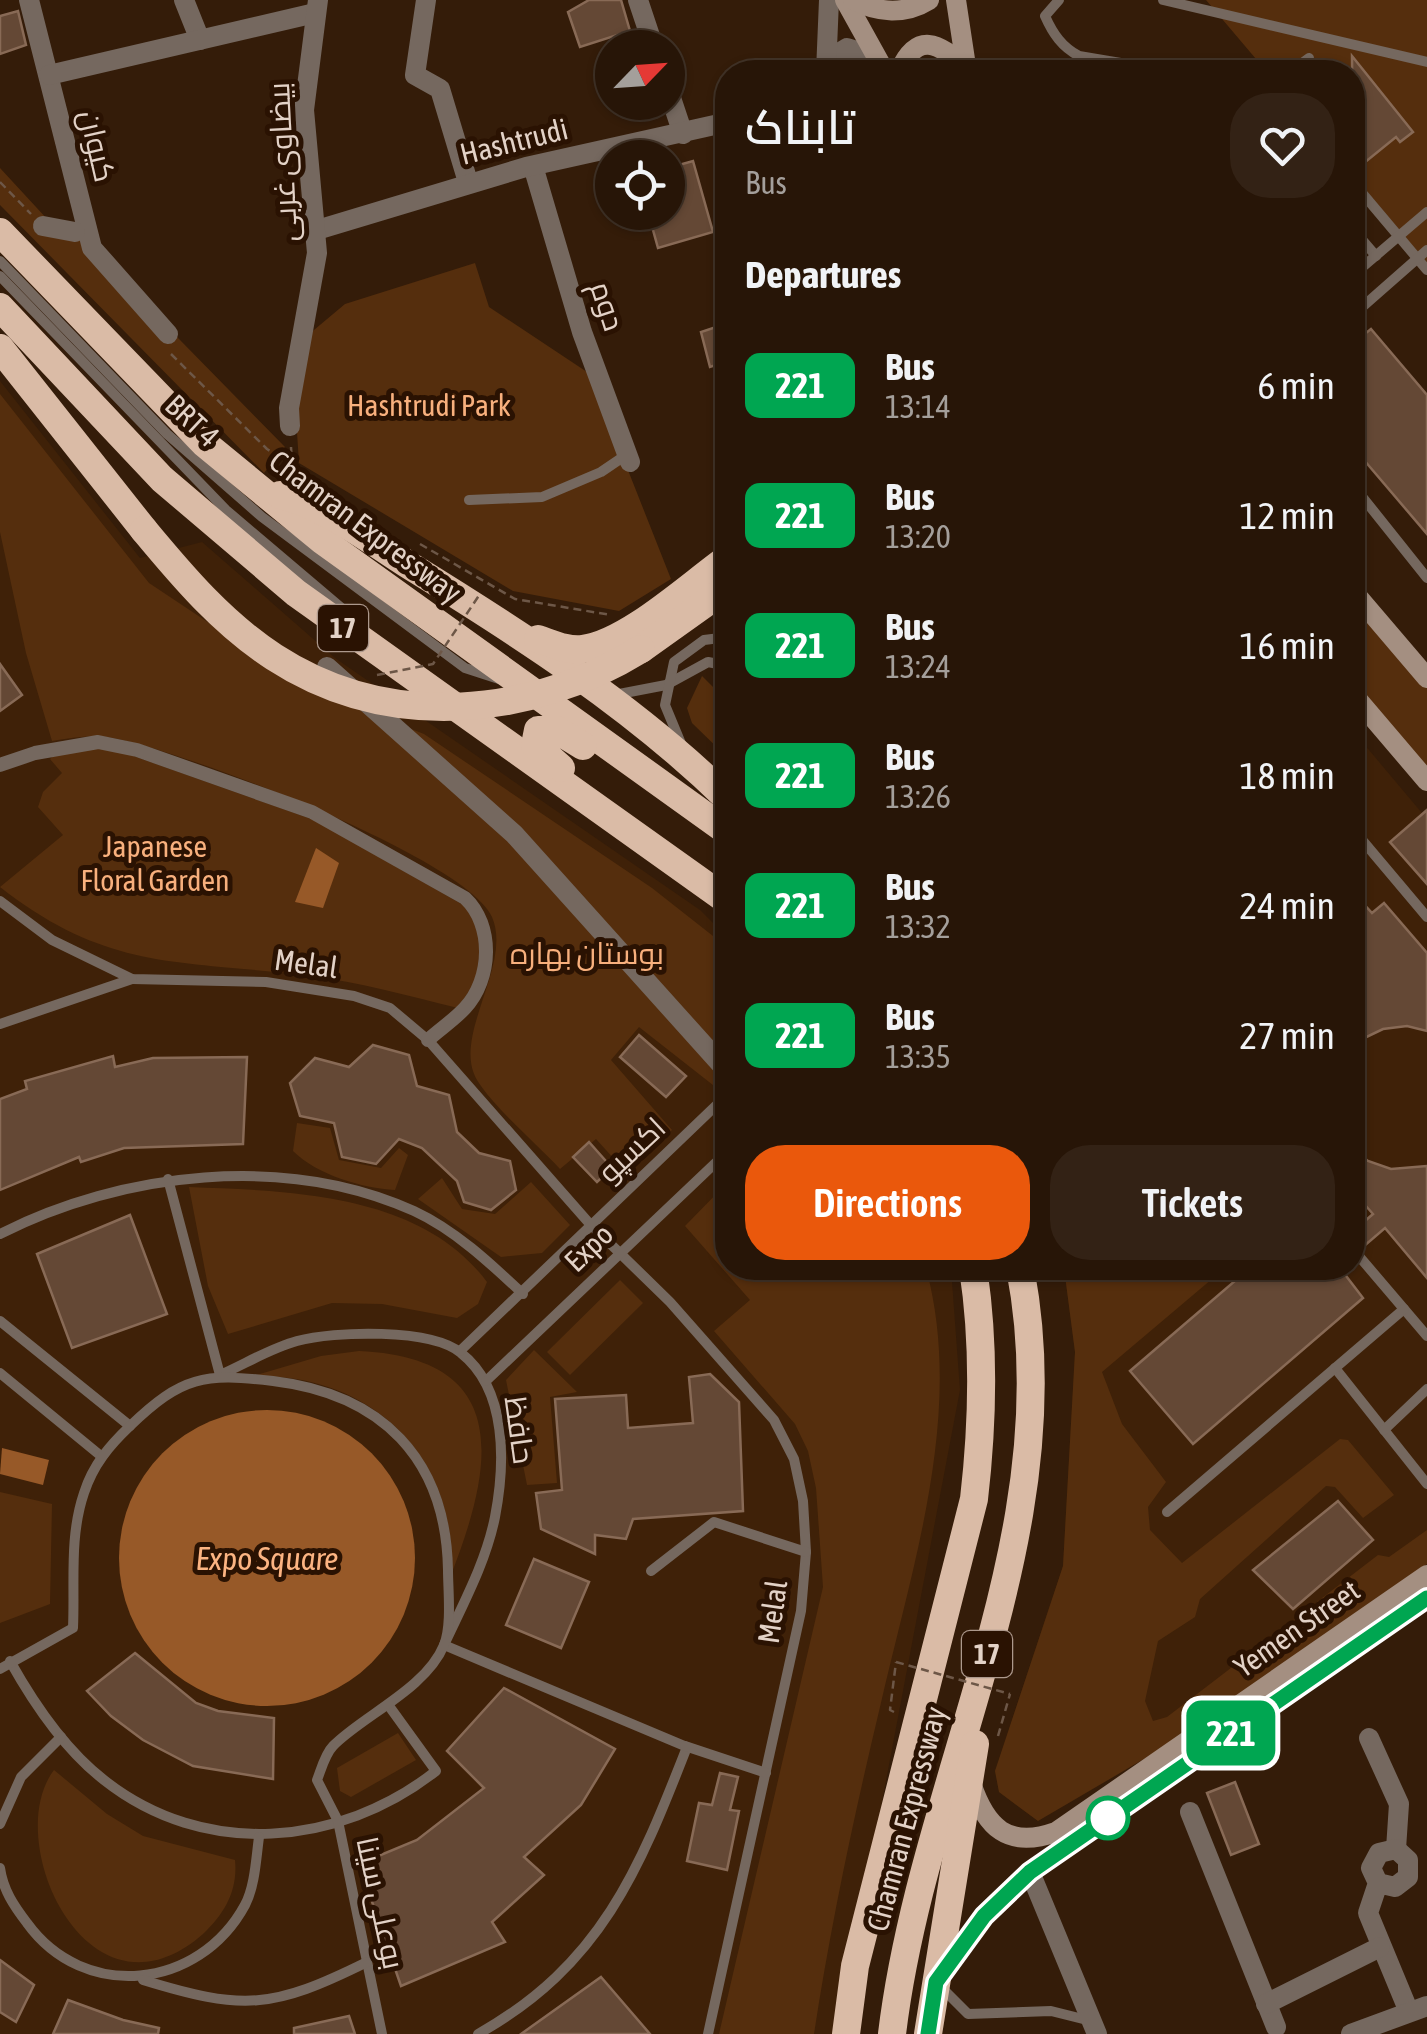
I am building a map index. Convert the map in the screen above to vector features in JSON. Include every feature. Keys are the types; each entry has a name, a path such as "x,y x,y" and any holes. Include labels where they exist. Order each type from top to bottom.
{"highway":[{"name":"Chamran Expressway","path":"0,232 205,444 259,489 715,822"},
{"name":"17","path":"0,307 162,480 296,593 490,735 715,891"},
{"path":"0,348 201,596 248,638 304,674 376,698 444,706 514,703 575,684 641,650 715,597"},
{"path":"259,489 318,510 512,631 603,695 715,786"},
{"path":"512,631 568,650 596,646 630,628 715,567"},
{"path":"634,834 539,750 534,737 538,730 550,727 662,782"},
{"name":"Chamran Expressway","path":"846,2034 855,1966 974,1499 984,1420 981,1319 975,1280"},
{"name":"Chamran Expressway","path":"892,2034 914,1908 998,1620 1020,1528 1033,1428 1028,1307 1022,1280"},
{"path":"928,2034 968,1776 998,1620"}],"main road":[{"path":"844,0 877,60"},
{"path":"853,0 878,10 900,11 930,0"},
{"path":"956,0 965,60"},
{"path":"904,60 916,46 930,44 946,50 956,60"},
{"path":"1365,605 1427,678"},
{"path":"1365,708 1427,781"},
{"path":"1368,712 1427,759"},
{"name":"Yemen Street","path":"968,1776 980,1810 995,1828 1033,1840 1056,1832 1427,1576"},
{"name":"Yemen Street","path":"936,1982 984,1916 1030,1872 1427,1598"}],"street":[{"name":"کیوان","path":"30,0 81,232"},
{"path":"184,0 200,40"},
{"path":"426,0 415,75 440,89 468,182"},
{"path":"638,0 648,30"},
{"path":"826,60 830,0"},
{"name":"کیوان","path":"49,75 200,40 316,7"},
{"name":"بیضاوی غربی","path":"290,426 289,408 318,230 304,110 316,7"},
{"path":"833,60 846,48 870,60"},
{"path":"678,120 683,134"},
{"name":"Hashtrudi","path":"318,230 468,182 715,125"},
{"name":"دوم","path":"534,166 582,332 630,457"},
{"path":"43,226 81,232 168,334"},
{"path":"327,668 514,834 715,1058"},
{"path":"0,765 98,742 137,750 312,812 465,898 484,926 485,958 472,998 428,1040"},
{"path":"1368,1738 1399,1804 1410,1856 1408,1877 1394,1888 1378,1883"},
{"path":"1190,1812 1276,2027"},
{"path":"1351,2034 1418,2010 1380,1947 1368,1913 1378,1883 1371,1868 1379,1853 1410,1856"},
{"path":"1030,1872 1095,2027"},
{"path":"1266,2004 1380,1947"}],"lane":[{"path":"1059,0 1045,16 1052,33 1068,50 1116,60"},
{"path":"1163,0 1427,62"},
{"path":"1365,197 1398,236 1422,254 1427,270"},
{"path":"1365,265 1427,212"},
{"path":"1365,243 1376,256"},
{"path":"1365,304 1422,254"},
{"name":"BRT 4","path":"0,262 167,434 262,516 466,668 522,683"},
{"name":"BRT 4","path":"0,276 226,510 300,576 461,698 479,715 490,735"},
{"path":"468,500 542,497 630,457"},
{"path":"1365,500 1427,578"},
{"path":"692,764 665,705 666,685 674,662 684,651 715,638"},
{"path":"603,695 626,696 666,685 699,664 715,663"},
{"path":"1365,843 1427,917"},
{"name":"Melal","path":"0,901 52,940 132,979 266,982 326,990 390,1008 428,1040 589,1223 670,1302 774,1420 794,1459 806,1552 801,1611 708,2034"},
{"path":"0,1024 132,979"},
{"name":"اکسپو","path":"589,1223 715,1107"},
{"name":"Expo","path":"486,1381 715,1163"},
{"path":"0,1234 43,1212 97,1194 168,1180 254,1178 372,1196 414,1211 450,1232 523,1294"},
{"path":"168,1180 220,1375"},
{"name":"Expo","path":"460,1351 523,1294 589,1223"},
{"path":"1365,1263 1427,1336"},
{"path":"1167,1512 1404,1309"},
{"path":"0,1321 130,1426"},
{"path":"0,1669 5,1660 72,1628 76,1523 83,1495 101,1456 166,1395 295,1341 350,1332 406,1336 460,1351"},
{"name":"حافظ","path":"338,1821 317,1780 330,1748 389,1706 444,1645 479,1568 499,1492 501,1440 486,1381 460,1351"},
{"path":"1336,1368 1427,1484"},
{"path":"0,1373 101,1456"},
{"path":"220,1375 328,1390 371,1412 416,1456 432,1483 444,1522 448,1586 444,1645 686,1746 766,1773"},
{"path":"1384,1430 1427,1389"},
{"path":"650,1571 714,1522 806,1552"},
{"name":"بوعلی سینا","path":"5,1660 61,1737 102,1780 132,1798 204,1828 259,1837 338,1821 382,2034"},
{"path":"338,1821 386,1802 436,1771 389,1706"},
{"path":"0,1824 21,1777 61,1737"},
{"path":"478,2034 559,1973 616,1908 641,1865 686,1746"},
{"path":"137,1978 166,1974 226,1934 246,1902 259,1837"},
{"path":"0,1868 11,1901 40,1941 74,1965 241,2004 303,1994 367,1962"},
{"path":"936,1982 968,2014 1051,2011 1095,2027"}],"path":[{"path":"290,426 292,468"},
{"path":"376,675 433,664 480,594"},
{"path":"890,1710 896,1662 1010,1694 998,1732"}],"shaded area":[{"path":"0,381 140,558 202,542 335,658 700,910 715,925 715,1280 952,1280 960,1390 838,2034 0,2034"},
{"path":"1365,745 1427,819 1427,1550 1038,1821 999,1792 995,1771 1063,1566 1075,1352 1066,1280 1365,1280"}],"green space":[{"path":"1206,0 1427,0 1427,263 1365,189 1365,60 1257,60"},
{"path":"0,168 48,220 80,238 285,447 264,473 0,205"},
{"name":"Hashtrudi Park","path":"475,263 489,307 590,374 671,579 619,611 513,591 299,463 296,417 308,335 345,304"},
{"name":"بوستان بهاره","path":"0,394 149,583 308,689 424,734 652,888 715,938 715,1087 639,1027 611,1060 672,1130 625,1171 596,1139 560,1169 494,1102 477,1080 471,1062 471,1043 495,957 496,936 492,917 471,893 379,838 256,784 113,738 90,736 52,741 26,653 0,532"},
{"path":"1365,612 1427,686 1427,772 1365,699"},
{"path":"702,676 715,689 715,745 692,723 687,708"},
{"name":"Japanese Floral Garden","path":"64,745 108,747 314,820 465,906 481,934 477,979 458,1008 328,979 148,957 77,935 40,915 0,887 63,835 38,807 43,792 62,773 50,759"},
{"path":"297,1123 330,1128 339,1160 381,1168 399,1148 408,1155 395,1190 341,1179 314,1167 293,1151"},
{"path":"442,1178 462,1209 495,1214 531,1182 570,1225 542,1253 501,1257 418,1199"},
{"path":"189,1187 310,1195 390,1214 427,1230 459,1253 487,1282 478,1304 457,1318 382,1304 332,1303 228,1334 208,1286"},
{"path":"715,1195 715,1260 685,1226"},
{"path":"620,1280 643,1303 570,1375 547,1352"},
{"path":"732,1280 928,1280 937,1322 940,1378 930,1489 852,1829 814,2034 719,2034 823,1587 816,1488 808,1451 795,1424 714,1331 750,1300"},
{"path":"1066,1280 1211,1280 1102,1372 1122,1424 1166,1482 1148,1507 1150,1530 1182,1563 1340,1439 1348,1440 1394,1495 1363,1518 1335,1487 1326,1486 1200,1599 1195,1617 1158,1641 1145,1701 1153,1721 1167,1717 1378,1555 1389,1557 1427,1530 1427,1564 1161,1749 1038,1821 999,1792 995,1771 1063,1566 1075,1352"},
{"path":"534,1350 577,1392 550,1397 557,1483 527,1485 506,1380"},
{"path":"359,1351 409,1358 444,1373 467,1396 479,1424 481,1458 476,1495 451,1575 449,1532 439,1493 422,1458 397,1429 367,1405 332,1388 293,1379 250,1377 321,1356"},
{"path":"0,1492 52,1504 50,1604 0,1623"},
{"path":"398,1733 416,1760 351,1797 340,1791 337,1768"},
{"path":"54,1770 107,1814 143,1836 235,1860 228,1900 203,1934 162,1959 124,1961 92,1945 66,1916 47,1879 38,1840 40,1802"}],"water":[{"path":"316,848 339,863 323,908 295,902"},
{"name":"Expo Square","path":"267,1410 296,1413 324,1422 349,1435 371,1454 390,1476 403,1501 412,1529 412,1587 403,1615 390,1640 371,1662 349,1681 324,1694 296,1703 267,1706 238,1703 210,1694 185,1681 163,1662 144,1640 131,1615 122,1587 119,1558 122,1529 131,1501 144,1476 163,1454 185,1435 210,1422 238,1413"},
{"path":"2,1448 49,1460 43,1485 0,1474"}],"building":[{"path":"589,0 621,0 630,30 595,30 595,42 580,47 568,12"},
{"path":"18,11 26,45 0,54 0,16"},
{"path":"1365,72 1413,132 1400,142 1396,137 1365,162"},
{"path":"693,161 713,232 658,248 653,230 685,230 685,163"},
{"path":"715,327 715,365 710,367 701,332"},
{"path":"1371,329 1427,395 1427,534 1365,461 1365,334"},
{"path":"0,664 22,695 0,711"},
{"path":"1427,810 1427,884 1390,842"},
{"path":"1384,903 1427,953 1427,1031 1407,1026 1383,1029 1365,1038 1365,905 1372,913"},
{"path":"639,1035 686,1076 666,1097 620,1057"},
{"path":"373,1045 409,1055 417,1086 449,1095 457,1132 479,1153 510,1161 516,1190 491,1210 464,1202 457,1181 422,1148 399,1139 376,1164 342,1157 334,1123 300,1116 290,1083 315,1058 349,1067"},
{"path":"113,1056 115,1067 153,1058 247,1057 243,1144 124,1148 81,1162 79,1157 0,1190 0,1099 27,1089 25,1081"},
{"path":"589,1142 612,1168 597,1182 573,1157"},
{"path":"1365,1159 1391,1169 1427,1166 1427,1278 1385,1228 1365,1245 1365,1221 1373,1214 1365,1205"},
{"path":"130,1215 167,1314 72,1348 37,1254"},
{"path":"1236,1280 1349,1280 1363,1298 1193,1444 1130,1371"},
{"path":"710,1374 739,1402 743,1511 633,1519 626,1539 595,1535 595,1554 541,1529 536,1493 562,1490 555,1399 626,1395 628,1428 693,1423 689,1377"},
{"path":"1338,1501 1373,1540 1293,1609 1253,1570"},
{"path":"534,1559 589,1582 561,1648 506,1625"},
{"path":"135,1653 196,1703 218,1711 274,1718 273,1779 193,1766 143,1740 111,1716 87,1691"},
{"path":"504,1688 615,1749 581,1805 524,1857 544,1875 492,1922 505,1942 401,1986 359,1864 417,1840 484,1788 447,1751"},
{"path":"720,1773 738,1777 730,1810 739,1811 727,1870 687,1861 699,1803 712,1805"},
{"path":"1235,1782 1259,1844 1231,1855 1207,1793"},
{"path":"0,1960 34,1985 16,2022 0,2012"},
{"path":"601,1977 650,2034 521,2034"},
{"path":"68,2000 159,2028 158,2034 53,2034"},
{"path":"349,2016 355,2034 294,2034 294,2028"}],"bus line":[{"name":"221","path":"928,2034 936,1982 984,1916 1030,1872 1427,1598"}]}
